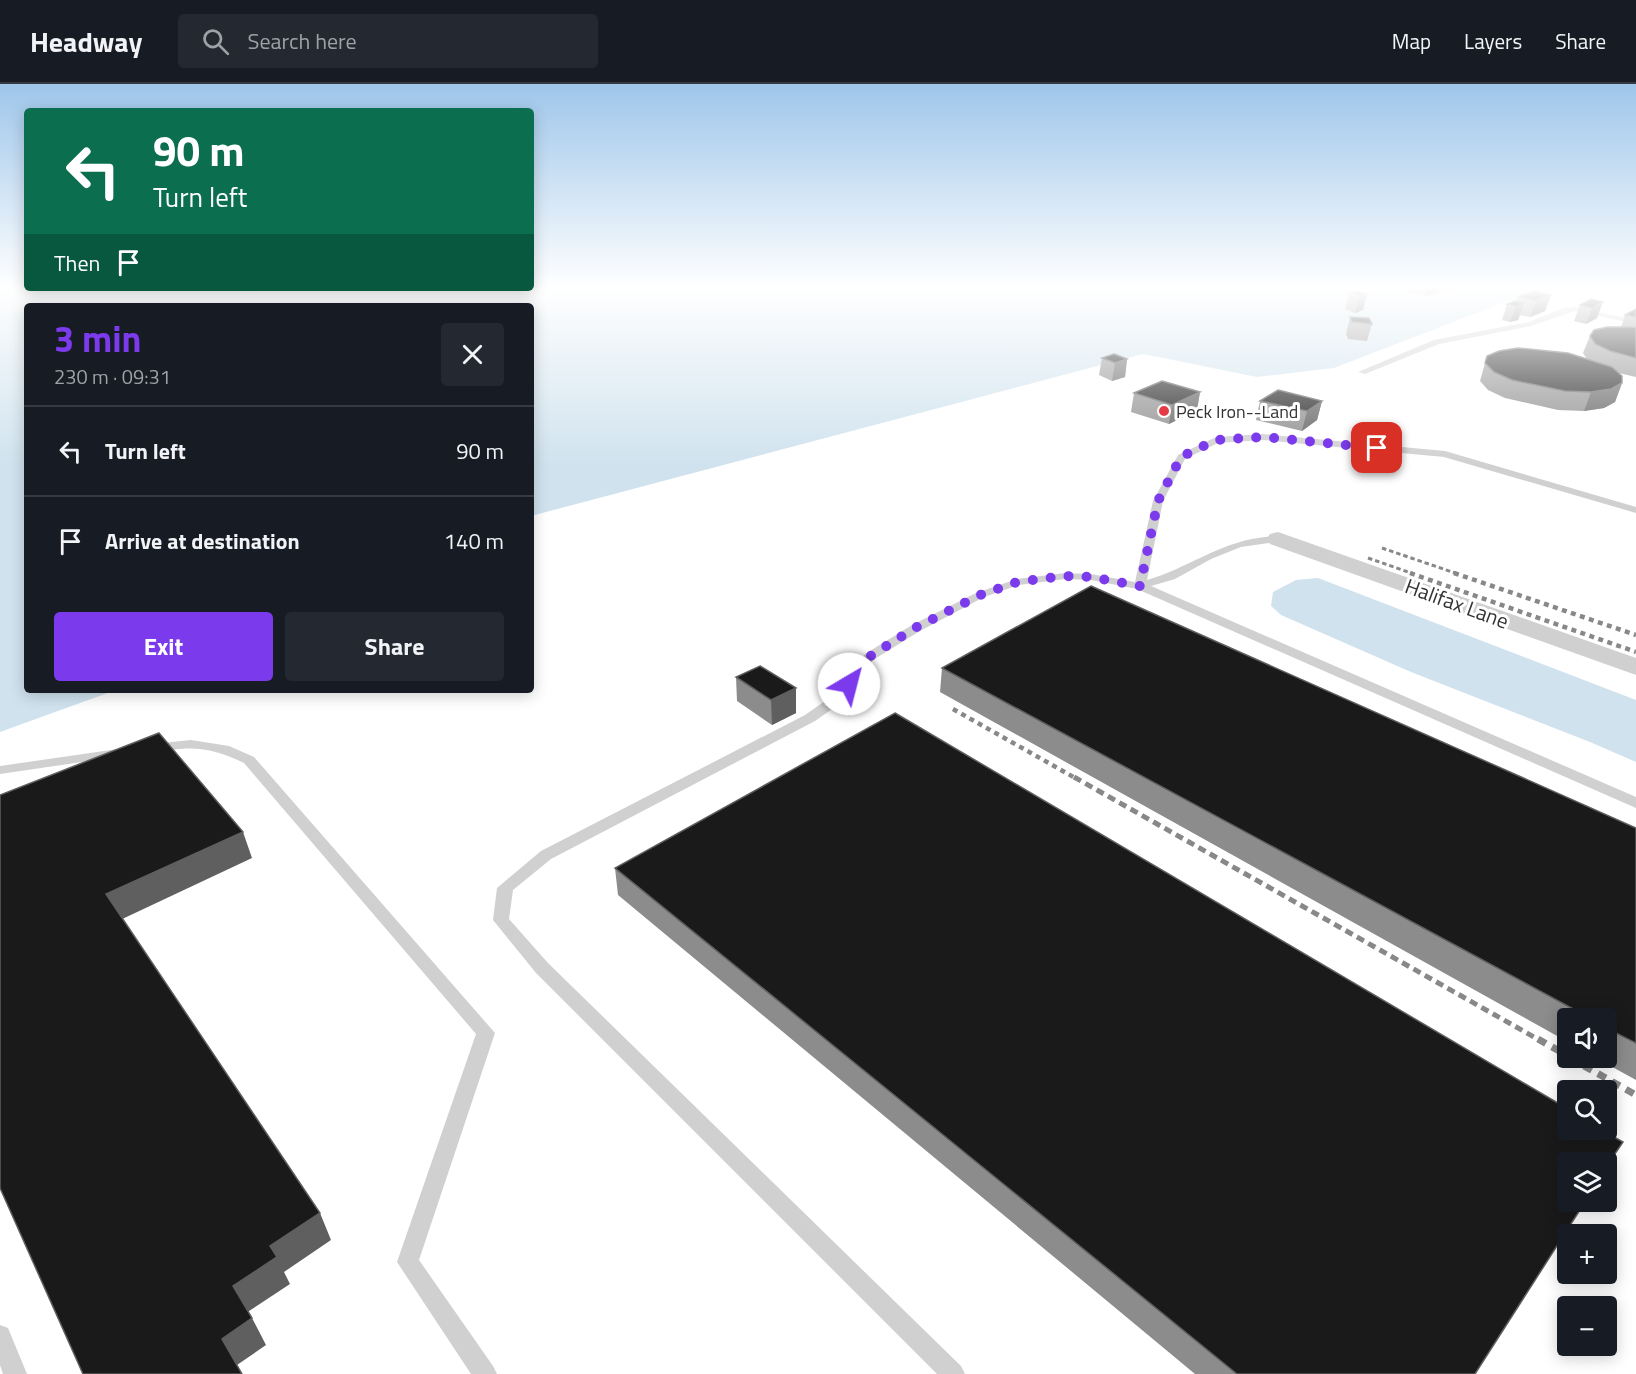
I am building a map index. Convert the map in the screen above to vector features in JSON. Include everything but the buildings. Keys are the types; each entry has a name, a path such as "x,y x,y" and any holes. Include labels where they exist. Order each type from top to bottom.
{"street":[{"name":"Halifax Lane","path":"1278,539 1636,667"}],"lane":[{"path":"1362,372 1421,348"},
{"path":"1140,586 1158,501 1181,457 1216,440 1263,437 1445,454 1636,510"},
{"path":"1140,586 1171,577 1207,557 1239,544 1278,539"},
{"path":"953,1374 542,968 501,920 505,888 546,855 810,718 840,697 869,657 915,628 980,595 1017,582 1065,576 1091,577 1140,586 1636,803"},
{"path":"0,770 203,743 226,748 249,760 486,1032 408,1262 485,1374"},
{"path":"0,1336 15,1374"}],"water":[{"path":"0,348 24,348 24,693 108,693 0,732"},
{"path":"534,348 1385,348 1334,368 1257,377 1143,354 534,515"},
{"path":"1318,578 1636,700 1636,762 1411,672 1281,615 1271,606 1273,592 1296,580"}],"railway":[{"path":"1382,548 1458,574"},
{"path":"1368,558 1414,574"},
{"path":"1410,573 1636,652"},
{"path":"1454,573 1636,635"},
{"path":"953,709 1077,779"},
{"path":"1074,777 1541,1041"},
{"path":"1538,1039 1557,1050"},
{"path":"1588,1068 1636,1095"}],"place":[{"name":"Peck Iron--Land","path":"1164,411"}],"route":[{"path":"849,684 869,657 915,628 980,595 1017,582 1065,576 1091,577 1140,586 1158,501 1181,457 1216,440 1263,437 1377,448"}]}
